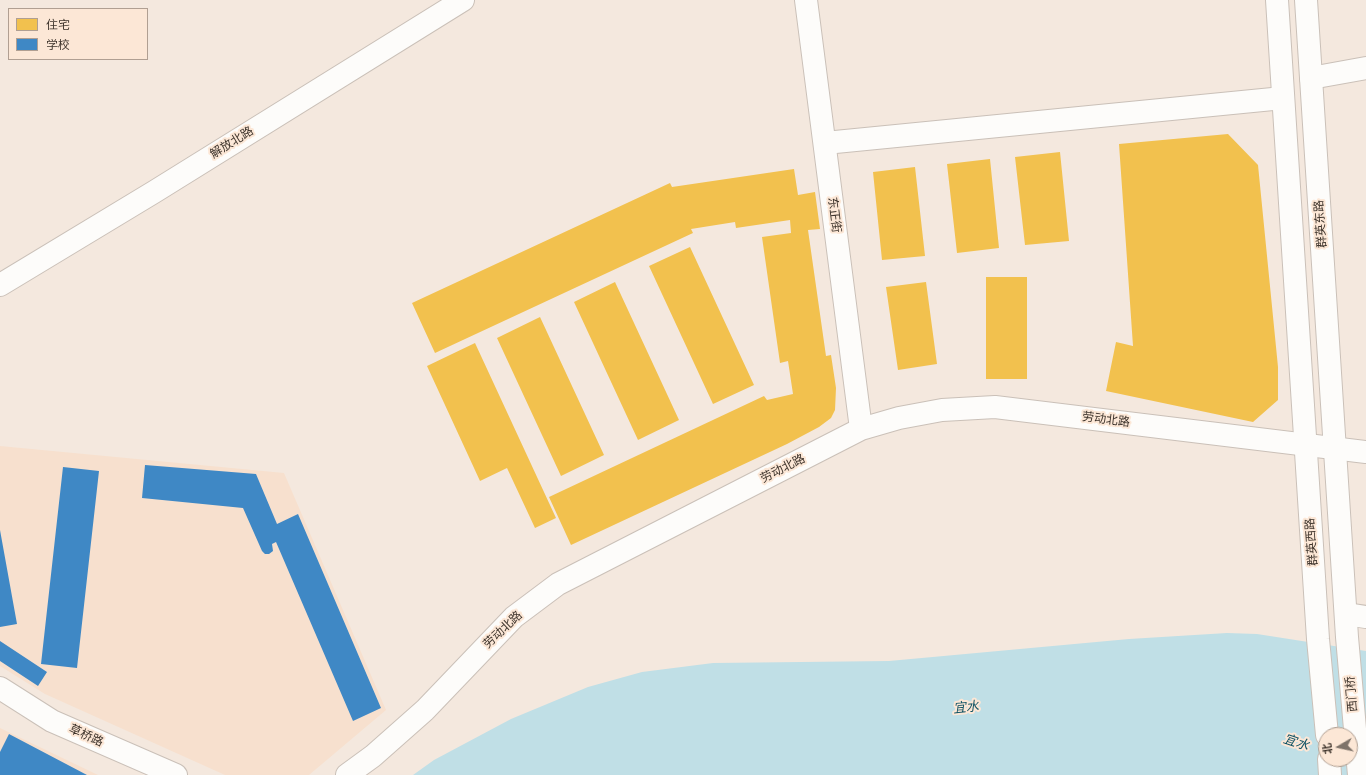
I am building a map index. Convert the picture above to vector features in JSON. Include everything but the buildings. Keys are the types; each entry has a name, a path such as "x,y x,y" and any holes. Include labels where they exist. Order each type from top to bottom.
{"street":[{"name":"解放北路","path":"0,285 154,192 464,0"},
{"name":"东正街","path":"806,0 861,429"},
{"path":"1277,0 1306,444"},
{"name":"群英东路","path":"1306,0 1335,448"},
{"path":"1311,78 1366,68"},
{"path":"825,143 1283,98"},
{"name":"劳动北路","path":"347,775 373,756 425,710 514,617 558,584 861,429 899,418 942,410 995,407 1366,452"},
{"name":"群英西路","path":"1306,444 1318,639 1326,727"},
{"path":"1335,448 1356,615"},
{"name":"西门桥","path":"1356,615 1347,637 1359,775"},
{"name":"草桥路","path":"0,688 52,721 176,775"}],"shaded area":[{"path":"0,446 284,473 386,710 309,775 225,775 45,694 0,666"},
{"path":"0,728 98,775 0,775"}],"water":[{"name":"宜水","path":"1227,633 1257,634 1366,651 1366,775 413,775 434,760 511,719 588,687 642,672 713,663 889,661 1129,639"}]}
